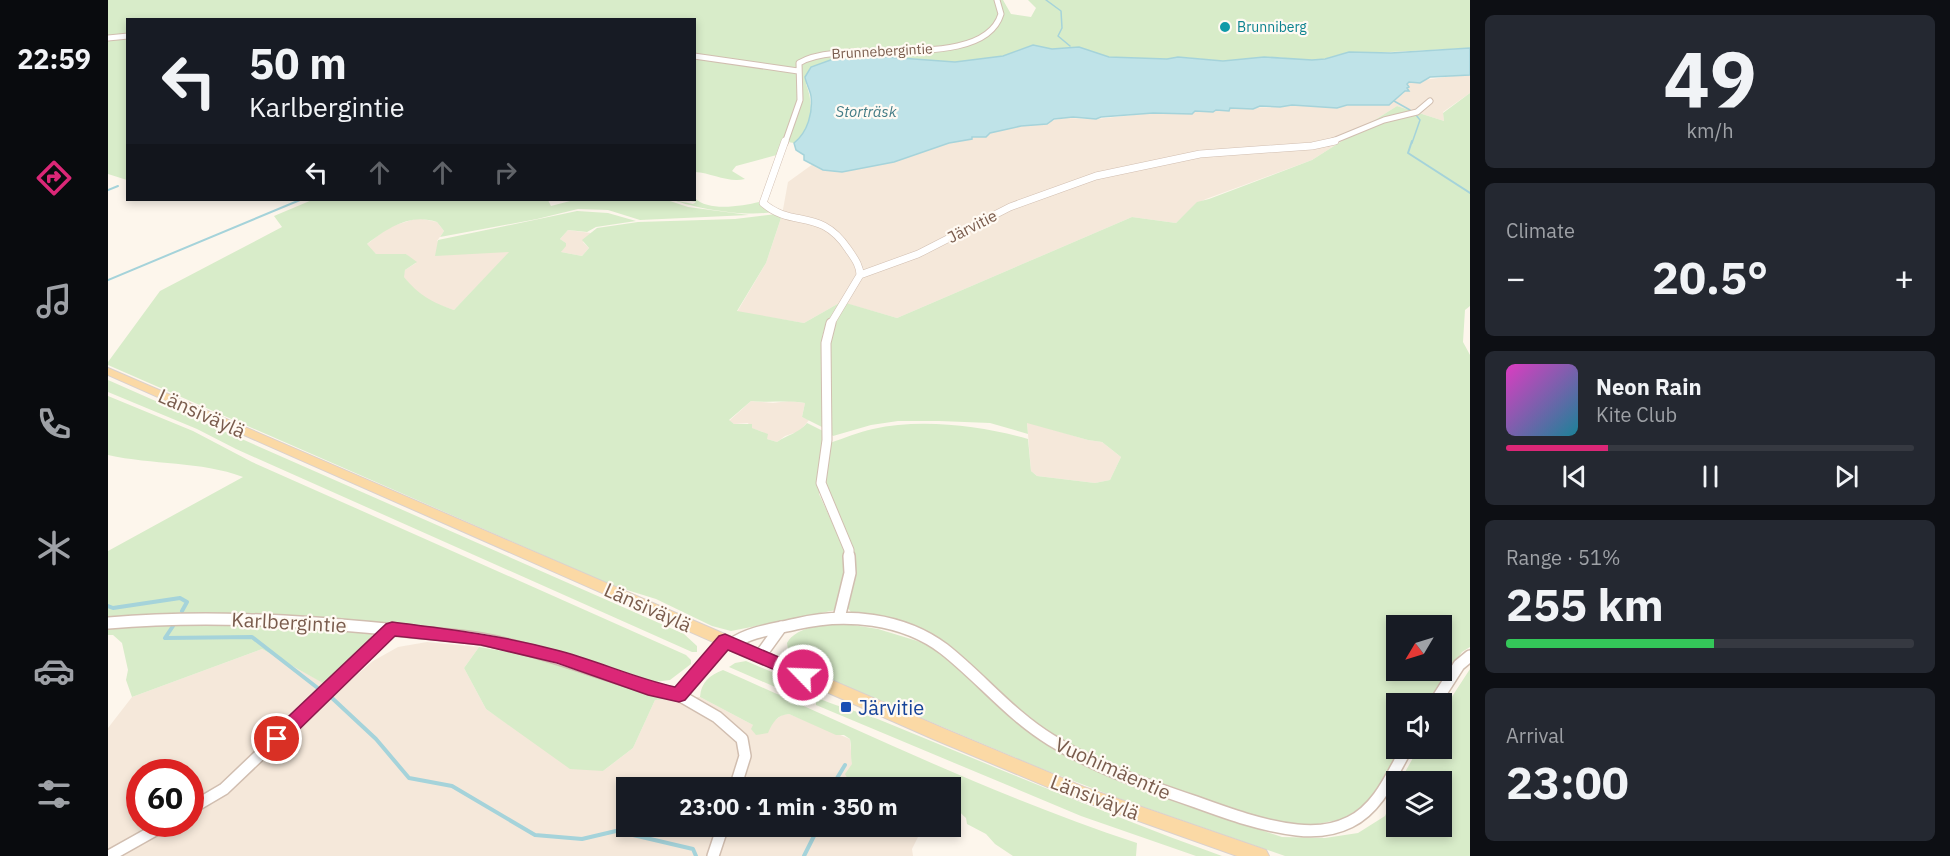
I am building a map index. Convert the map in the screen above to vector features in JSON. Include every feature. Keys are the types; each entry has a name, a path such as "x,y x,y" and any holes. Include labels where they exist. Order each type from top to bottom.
{"main road":[{"name":"Länsiväylä","path":"108,371 729,643 1080,793 1260,856"}],"street":[{"name":"Brunnebergintie","path":"798,71 802,61 818,55 918,51 951,47 977,40 991,32 1001,15 997,0"},
{"path":"108,38 126,36"},
{"path":"696,56 798,71 800,100 763,203 777,212 810,220 831,229 861,271 830,325 826,343 826,440 821,483 849,550 850,573 839,618"},
{"name":"Järvitie","path":"860,275 918,254 996,213 1096,176 1200,154 1298,147 1336,141 1384,120 1417,112 1430,101"},
{"name":"Karlbergintie","path":"108,622 167,618 291,621 481,639 558,657 648,688 679,695 714,715 741,736 745,744 738,777"},
{"name":"Vuohimäentie","path":"729,643 755,632 799,622 839,618 883,623 925,637 942,648 1031,727 1068,750 1142,784 1274,826 1298,830 1320,829 1338,827 1357,818 1371,806 1400,759"},
{"path":"760,656 781,627"},
{"path":"204,801 224,789 392,629"},
{"path":"679,695 729,643"},
{"path":"1441,693 1460,664 1470,656"},
{"path":"109,856 143,837"},
{"path":"713,856 719,837"}],"shaded area":[{"path":"1470,75 1470,93 1443,112 1444,121 1397,106 1312,160 1206,199 1196,204 1176,223 1132,217 897,318 841,302 804,323 737,312 766,263 782,215 788,182 813,164 842,172 894,162 972,137 986,137 990,133 1021,126 1047,124 1050,121 1065,118 1096,119 1153,113 1192,114 1195,111 1229,111 1230,108 1292,105 1336,108 1347,105 1389,105 1404,93 1406,84 1409,82"},
{"path":"418,218 437,222 444,231 437,241 482,252 510,252 454,310 436,304 417,293 403,276 405,270 416,263 406,254 376,254 366,245 389,227"},
{"path":"568,230 591,233 583,242 589,248 582,256 561,252 566,243 560,239"},
{"path":"751,401 805,403 802,417 809,420 800,431 785,436 777,442 767,439 763,432 751,428 748,423 734,424 729,421"},
{"path":"1027,422 1102,442 1121,457 1110,480 1095,483 1037,476 1031,471"},
{"path":"427,642 479,647 464,668 486,709 515,729 603,771 633,748 655,700 700,697 753,725 774,721 782,715 789,714 850,739 852,764 849,777 616,777 616,837 918,837 912,849 913,856 108,856 108,728 132,697 262,649 338,691 373,661 398,647"}],"green space":[{"path":"108,0 1003,0 1011,14 1031,17 1036,8 1028,0 1470,0 1470,48 1349,52 1313,62 1278,57 1224,61 1181,57 1167,59 1109,57 1079,47 1052,49 1033,45 1003,56 950,63 849,56 806,84 811,108 808,123 800,137 794,143 788,142 784,153 736,166 732,171 745,179 739,180 696,172 696,18 126,18 126,180 108,174"},
{"path":"1470,93 1470,306 1465,310 1463,342 1470,355 1470,647 1462,652 1452,666 1452,615 1386,615 1386,681 1442,681 1433,693 1386,693 1386,759 1394,759 1366,804 1343,819 1307,826 1278,823 1145,781 1070,748 1042,728 940,640 854,616 847,607 854,571 825,482 830,443 862,432 892,426 931,424 972,427 1028,439 1031,471 1037,476 1095,483 1110,480 1121,457 1102,442 1027,423 1028,434 990,423 898,421 871,425 833,436 829,432 829,331 846,303 897,318 1132,217 1176,223 1197,202 1312,160 1397,106 1444,121 1443,113"},
{"path":"696,199 708,205 716,206 759,202 772,212 749,214 722,211 677,201 693,204 696,202 691,201 696,201"},
{"path":"310,201 548,201 551,206 570,201 670,201 688,207 749,215 640,220 608,210 578,209 440,237 444,231 437,222 418,219 391,228 367,244 376,254 406,254 417,262 405,270 404,277 426,297 454,310 509,252 435,256 438,240 577,211 608,213 636,221 596,227 587,232 568,230 560,239 566,243 561,252 582,256 589,248 582,240 597,228 638,222 782,215 766,263 737,311 804,323 841,302 825,327 822,337 824,428 802,417 805,403 798,402 751,401 729,420 734,424 752,424 752,428 768,434 767,439 777,442 797,432 807,423 823,431 819,494 844,548 846,559 846,575 836,610 731,631 712,626 656,599 614,586 108,365 160,291 282,227 274,216"},
{"path":"108,380 684,634 697,646 697,652 692,652 236,449 197,429 108,392"},
{"path":"108,396 193,431 252,462 686,655 691,660 691,664 670,680 654,682 598,666 539,645 409,624 243,614 108,617 108,551 243,477 210,468 108,455"},
{"path":"190,624 310,628 367,633 372,634 373,643 330,687 262,649 132,697 126,680 128,670 122,643 113,635 108,635 108,629"},
{"path":"847,624 878,629 924,643 945,656 1044,742 1122,783 1282,837 1325,838 1358,833 1386,814 1386,837 1452,837 1452,771 1406,771 1412,759 1452,759 1452,697 1470,669 1470,856 1285,856 1118,798 1040,768 810,671 789,656 787,643 792,637 805,629"},
{"path":"479,647 527,655 667,699 655,700 633,748 603,771 570,769 486,709 464,668"},
{"path":"746,661 786,678 811,695 805,700 729,667"},
{"path":"723,670 979,783 1084,825 1137,843 1136,856 1013,856 995,844 986,834 967,824 966,818 961,813 961,777 847,777 845,774 852,764 850,739 789,714 776,720 768,733 756,735 751,729 753,725 700,697 702,687 714,674"},
{"path":"820,699 877,719 1095,808 1222,856 1196,856 1081,816 816,705 816,700"}],"water":[{"name":"Storträsk","path":"1033,45 1052,49 1079,47 1109,57 1167,59 1178,57 1223,61 1264,57 1312,60 1349,52 1391,53 1470,48 1470,75 1430,77 1420,83 1409,82 1407,88 1409,91 1405,91 1389,105 1347,105 1337,108 1292,105 1260,106 1253,109 1230,108 1229,111 1195,111 1192,114 1153,113 1096,119 1073,117 1054,119 1047,124 1021,126 990,133 986,137 972,137 972,139 949,143 894,162 842,172 823,170 804,160 804,155 796,150 794,143 806,128 810,115 811,96 805,77 811,67 836,58 859,55 955,62 1003,56"}],"waterway":[{"path":"1046,0 1061,11 1062,28 1058,36 1070,46"},
{"path":"1394,101 1410,110"},
{"path":"1412,143 1420,120 1416,115"},
{"path":"1412,141 1408,153 1470,193"},
{"path":"108,190 118,186"},
{"path":"108,280 298,201"},
{"path":"108,606 113,608 180,598 187,602 182,611"},
{"path":"173,626 165,638 252,637 319,689"},
{"path":"332,698 376,739 409,778 452,786 535,835 582,839 616,831 693,849 696,856"},
{"path":"838,777 845,765"},
{"path":"804,856 814,837"}],"place":[{"name":"Brunniberg","path":"1225,27"},
{"name":"Järvitie","path":"846,707"}],"route":[{"path":"277,739 392,629 481,639 558,657 648,688 679,695 725,641 803,675"}]}
